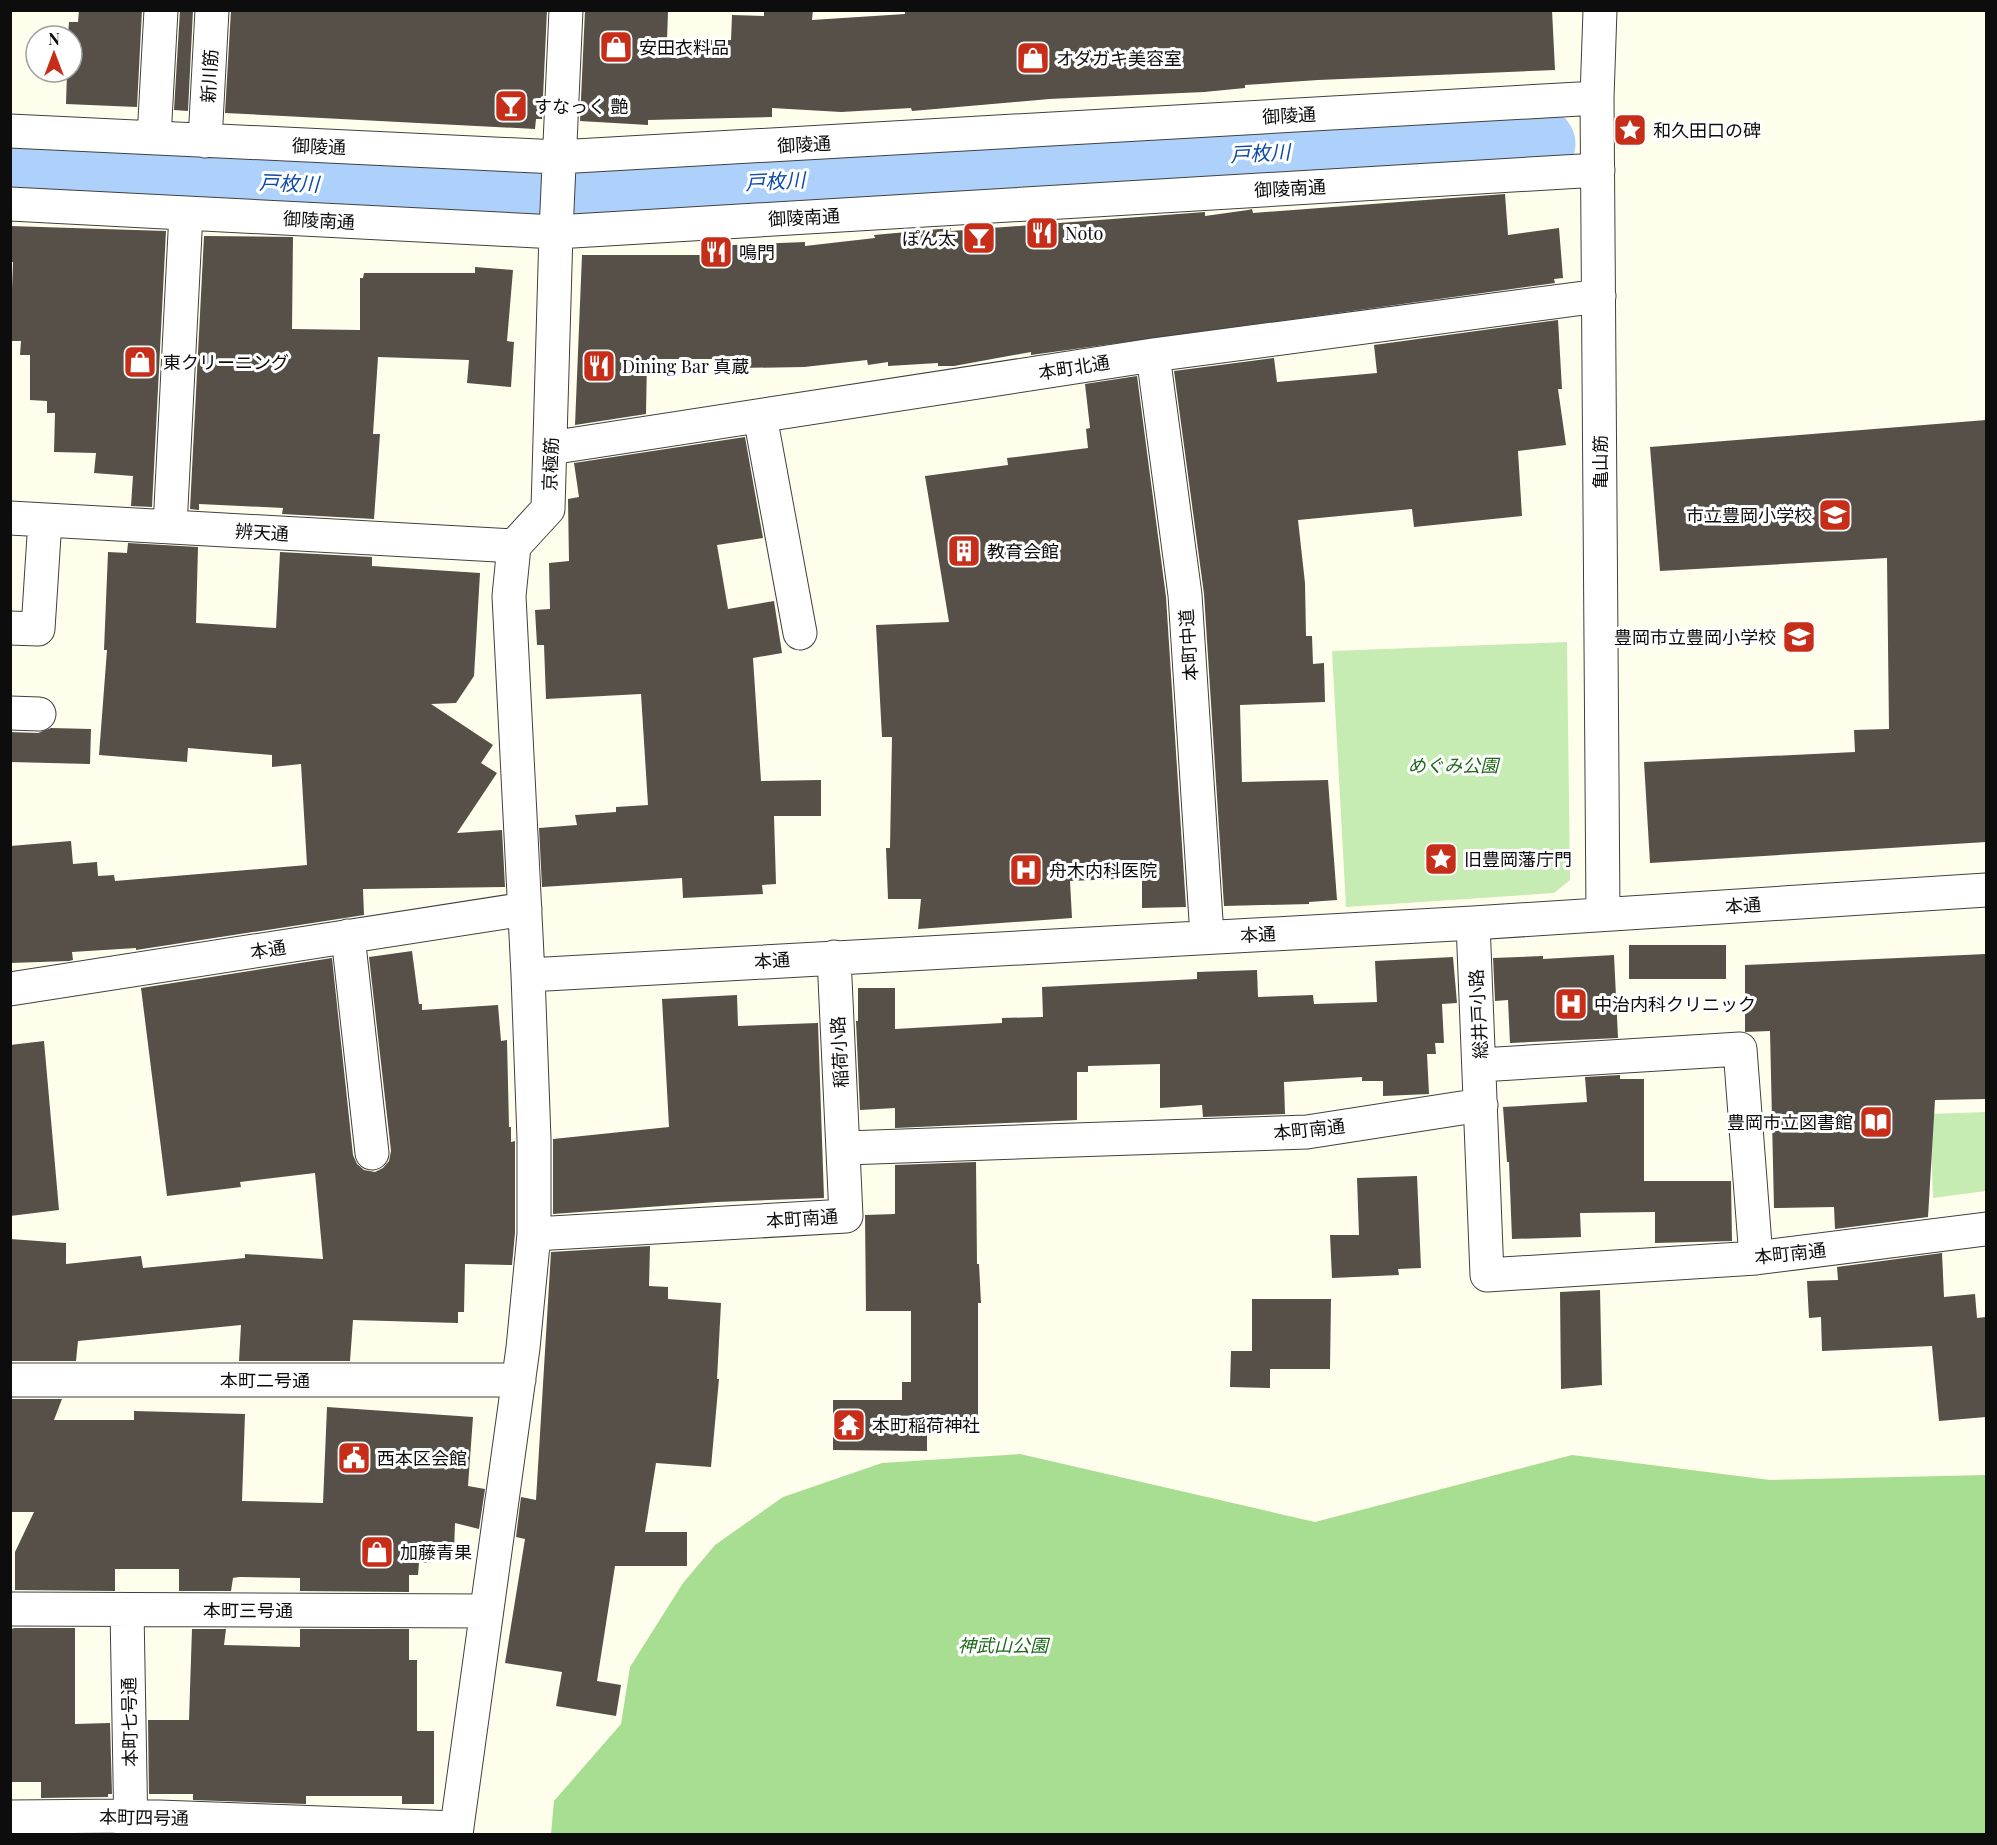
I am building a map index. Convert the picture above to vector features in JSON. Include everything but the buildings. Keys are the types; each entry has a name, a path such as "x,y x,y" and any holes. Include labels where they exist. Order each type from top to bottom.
{"street":[{"path":"154,138 161,10"},
{"name":"新川筋","path":"205,141 212,10"},
{"name":"京極筋","path":"514,546 548,508 558,163 566,10"},
{"name":"亀山筋","path":"1600,10 1597,98 1602,914"},
{"name":"御陵通","path":"10,131 558,163 1597,98"},
{"name":"御陵南通","path":"10,204 186,213 556,226 1598,170"},
{"path":"170,527 186,213"},
{"name":"本町北通","path":"550,448 1153,355 1599,296"},
{"name":"本町中道","path":"1153,355 1185,595 1207,936"},
{"path":"760,416 801,633"},
{"name":"辨天通","path":"10,518 514,546"},
{"path":"10,628 38,629 45,520"},
{"path":"456,1831 519,1380 534,1234 534,1139 528,975 509,596 514,546"},
{"name":"本通","path":"528,975 1473,923 1986,890"},
{"name":"本通","path":"10,989 525,909"},
{"name":"総井戸小路","path":"1473,923 1481,1105"},
{"path":"348,936 372,1153"},
{"name":"稲荷小路","path":"834,957 845,1148"},
{"path":"1480,1065 1740,1049 1756,1257"},
{"name":"本町南通","path":"534,1234 846,1216 845,1148 1307,1132 1481,1105 1487,1275 1756,1257 1986,1229"},
{"name":"本町二号通","path":"10,1380 519,1380"},
{"name":"本町三号通","path":"10,1609 486,1611"},
{"name":"本町七号通","path":"127,1610 131,1825"},
{"name":"本町四号通","path":"10,1817 131,1825 456,1831"}],"green space":[{"name":"めぐみ公園","path":"1567,642 1570,880 1554,893 1346,907 1332,651"},
{"path":"1986,1112 1986,1191 1933,1198 1930,1114"},
{"name":"神武山公園","path":"1020,1454 1315,1522 1572,1455 1770,1480 1986,1475 1986,1834 551,1834 554,1801 621,1724 630,1667 683,1583 715,1545 783,1497 882,1463"}],"waterway":[{"name":"戸枚川","path":"10,170 496,191 578,191 1472,140 1538,144"}],"place":[{"name":"安田衣料品","path":"616,47"},
{"name":"オダガキ美容室","path":"1033,58"},
{"name":"すなっく 艶","path":"511,106"},
{"name":"和久田口の碑","path":"1630,130"},
{"name":"Noto","path":"1042,233"},
{"name":"ぽん太","path":"979,238"},
{"name":"鳴門","path":"716,252"},
{"name":"東クリーニング","path":"140,362"},
{"name":"Dining Bar 真蔵","path":"599,366"},
{"name":"市立豊岡小学校","path":"1835,515"},
{"name":"教育会館","path":"964,551"},
{"name":"豊岡市立豊岡小学校","path":"1799,637"},
{"name":"旧豊岡藩庁門","path":"1441,859"},
{"name":"舟木内科医院","path":"1026,870"},
{"name":"中治内科クリニック","path":"1571,1004"},
{"name":"豊岡市立図書館","path":"1876,1122"},
{"name":"本町稲荷神社","path":"849,1425"},
{"name":"西本区会館","path":"354,1458"},
{"name":"加藤青果","path":"377,1552"}]}
